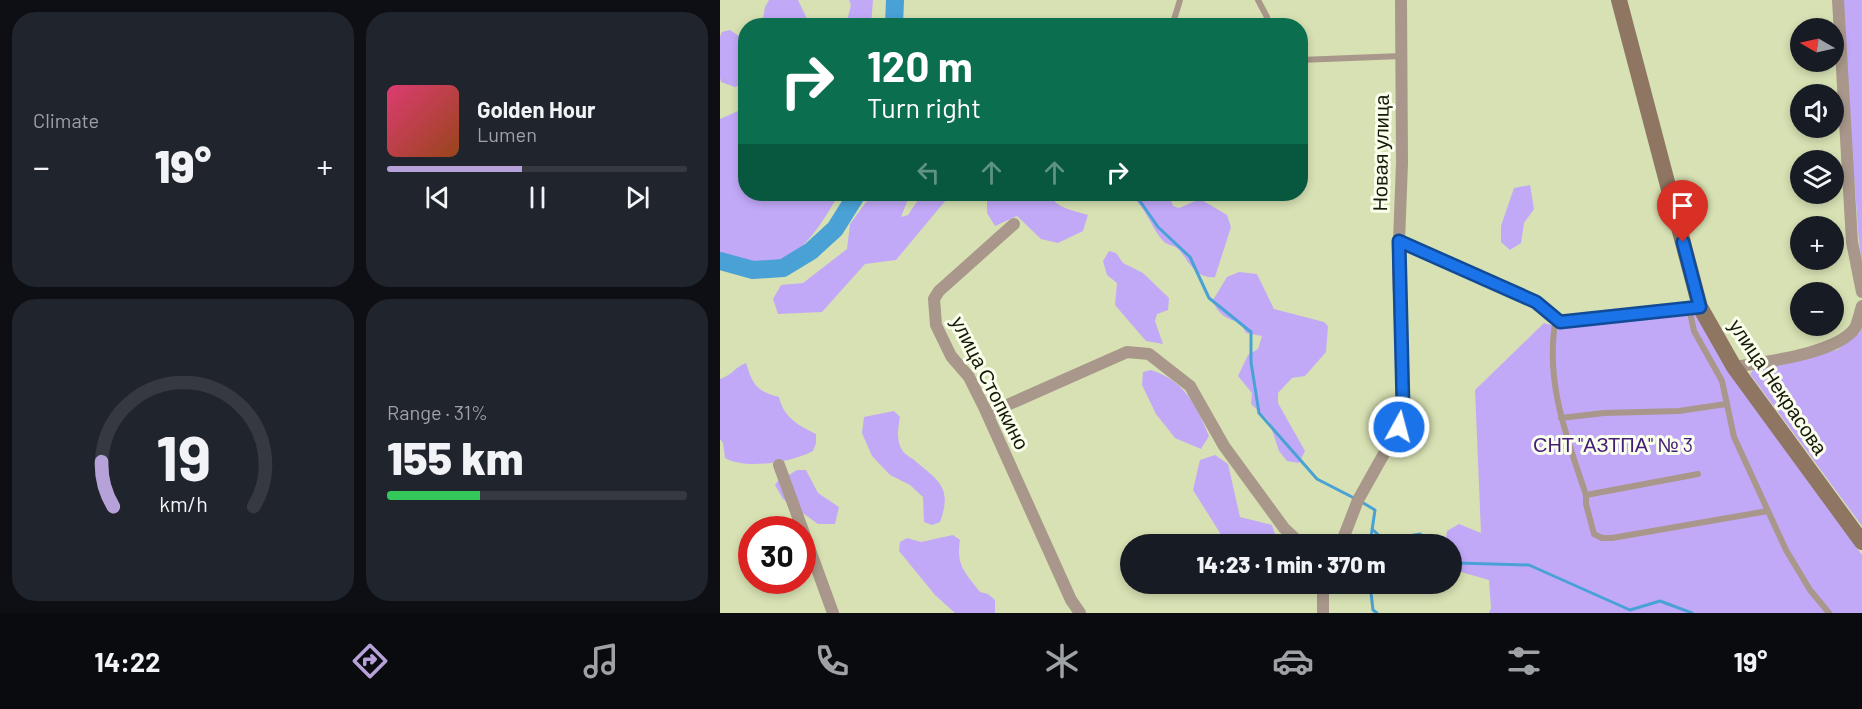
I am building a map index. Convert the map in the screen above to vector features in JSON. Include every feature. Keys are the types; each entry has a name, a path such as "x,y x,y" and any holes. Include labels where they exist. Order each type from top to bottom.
{"main road":[{"name":"улица Некрасова","path":"1619,0 1694,308 1734,367 1862,542"}],"street":[{"name":"Новая улица","path":"1345,534 1358,500 1399,427 1403,406 1399,241 1402,163 1401,0"},
{"path":"1838,0 1852,242 1862,292"},
{"name":"улица Стопкино","path":"1014,225 939,291 934,299 936,325 951,356 969,377 1071,600 1080,613"},
{"path":"1399,241 1536,302 1560,322 1694,308"},
{"path":"1734,367 1834,345 1854,329 1862,306"},
{"path":"987,414 1128,352 1149,354 1190,386 1224,446 1290,534"},
{"path":"779,465 833,613"},
{"path":"1323,594 1323,613"}],"lane":[{"path":"1174,18 1180,0"},
{"path":"1258,0 1267,18"},
{"path":"1308,60 1401,56"},
{"path":"1694,308 1694,331 1722,381 1734,437 1786,550 1818,602 1829,613"},
{"path":"1556,318 1552,355 1554,382 1561,418 1586,495 1586,504 1594,534 1602,538 1767,511"},
{"path":"1561,418 1604,412 1679,411 1726,404"},
{"path":"1586,495 1698,474"}],"green space":[{"path":"769,0 798,0 807,18 763,18"},
{"path":"849,0 873,0 872,18 848,18 851,5"},
{"path":"1843,0 1862,0 1862,265 1849,117"},
{"path":"730,30 738,35 738,86 735,87 721,82 720,78 722,32"},
{"path":"738,111 738,201 835,201 812,236 803,246 783,260 772,263 753,262 720,255 720,119"},
{"path":"1530,185 1534,209 1524,223 1521,243 1510,250 1501,242 1501,226 1514,188"},
{"path":"867,201 907,201 901,217 908,215 917,201 945,201 896,260 865,264 822,312 778,314 773,299 781,285 803,283 847,249 850,224"},
{"path":"987,201 1054,201 1060,206 1088,215 1083,231 1058,243 1041,239 1017,216 995,226 987,213"},
{"path":"1136,201 1171,201 1173,206 1179,208 1195,201 1203,201 1227,215 1231,227 1215,277 1198,273 1178,249 1164,242"},
{"path":"1109,251 1116,253 1123,263 1143,273 1169,298 1168,310 1157,314 1155,321 1163,344 1146,341 1115,305 1117,283 1107,275 1103,261"},
{"path":"1239,272 1257,274 1274,309 1324,322 1328,326 1326,352 1305,376 1292,378 1278,393 1278,403 1305,451 1299,463 1287,461 1279,451 1269,421 1251,404 1252,393 1238,376 1248,355 1258,349 1262,336 1246,333 1240,322 1231,320 1220,313 1213,300 1227,277"},
{"name":"СНТ \"АЗТПА\" № 3","path":"1696,311 1747,396 1862,555 1862,613 1489,613 1491,608 1489,580 1462,572 1462,534 1447,534 1447,531 1459,524 1481,533 1475,390 1544,323 1558,327"},
{"path":"1862,324 1862,526 1750,374 1754,369 1837,350 1860,332"},
{"path":"746,363 756,386 779,397 788,416 816,434 813,451 782,461 757,464 734,462 725,458 723,443 720,439 720,379"},
{"path":"1151,370 1173,381 1194,404 1209,436 1201,449 1175,438 1156,414 1142,385 1143,372"},
{"path":"894,411 900,417 898,438 902,450 936,479 944,492 944,510 940,522 932,525 924,522 923,497 910,485 890,475 872,456 862,433 864,417"},
{"path":"1215,455 1228,464 1240,517 1272,525 1275,534 1220,534 1193,490 1200,460"},
{"path":"797,470 806,470 818,493 839,507 835,524 818,524 816,516 807,516 783,499 775,485 780,478"},
{"path":"953,535 960,540 959,556 966,574 980,592 988,594 995,600 995,613 955,613 935,595 899,551 900,542 907,538 921,542"}],"waterway":[{"path":"894,18 895,0"},
{"path":"720,261 753,270 783,268 811,251 835,229 853,201"},
{"path":"1140,201 1158,227 1190,257 1209,298 1251,332 1251,362 1259,413 1317,479 1354,498"},
{"path":"1360,501 1375,510 1371,534"},
{"path":"1372,529 1377,534"},
{"path":"1462,563 1529,565 1630,610 1660,601 1692,613"},
{"path":"1371,594 1373,610 1377,613"}],"route":[{"path":"1399,427 1403,406 1399,241 1536,302 1560,322 1700,307 1683,242"}]}
